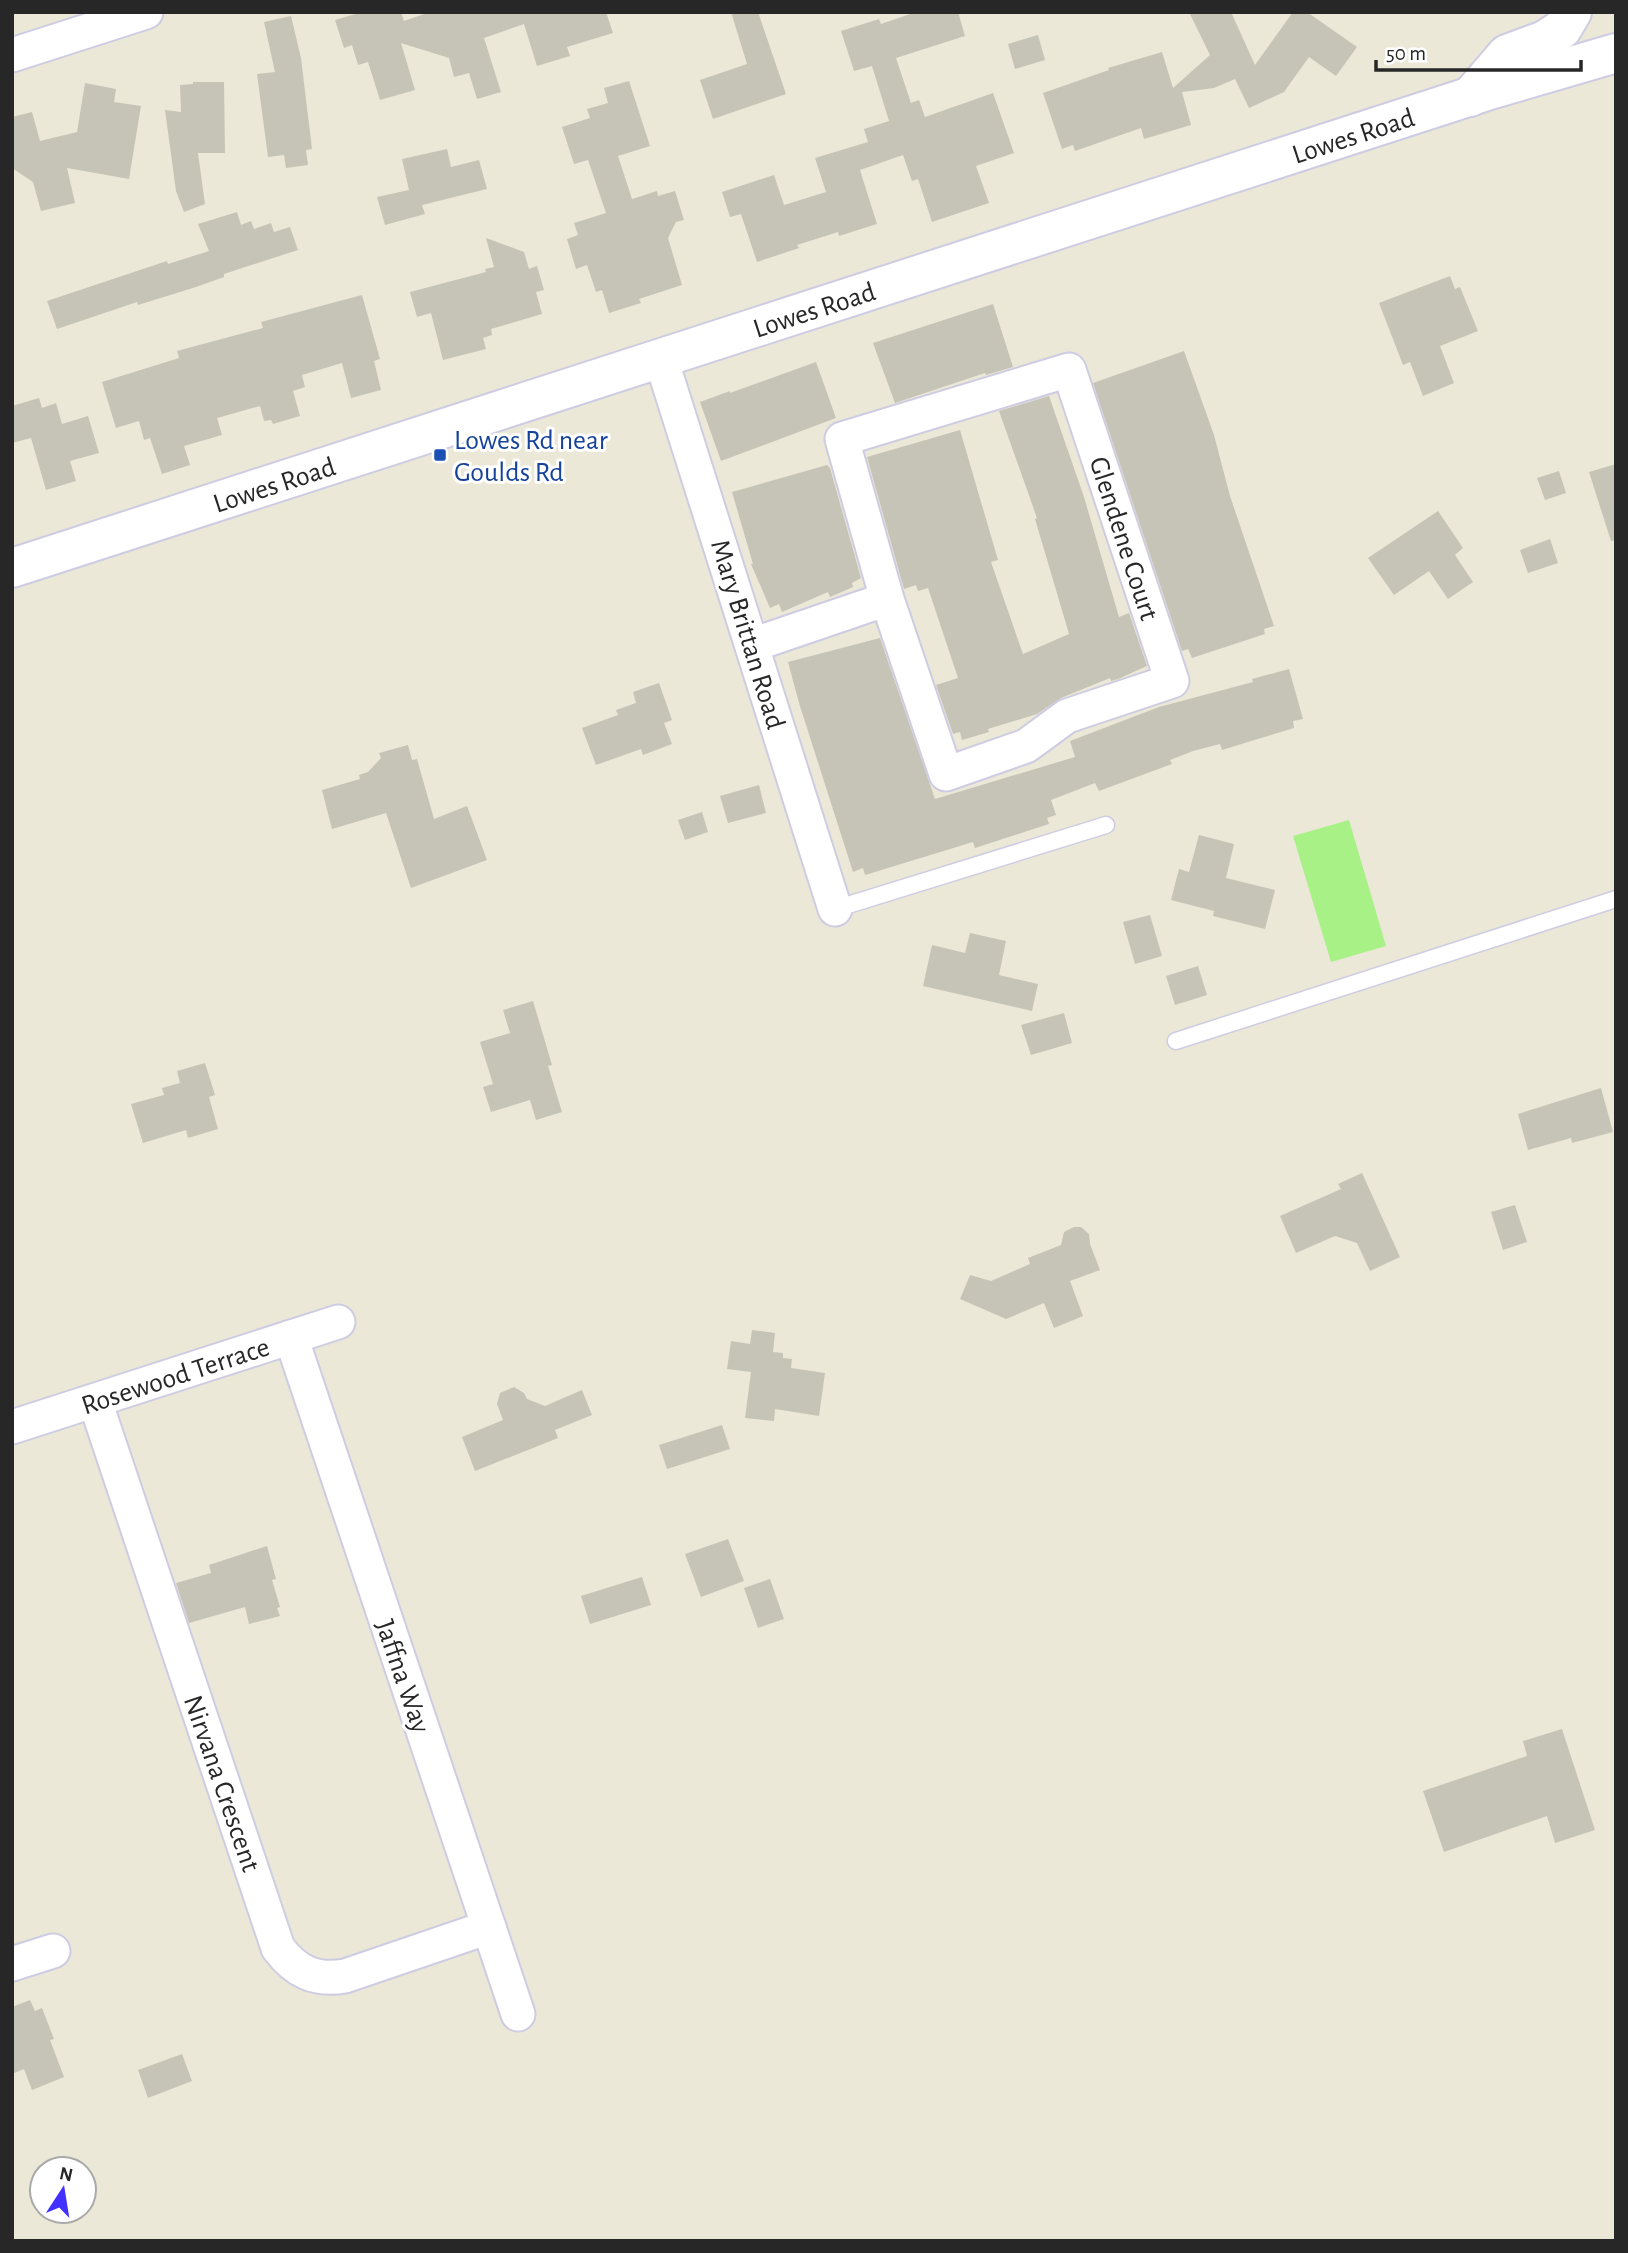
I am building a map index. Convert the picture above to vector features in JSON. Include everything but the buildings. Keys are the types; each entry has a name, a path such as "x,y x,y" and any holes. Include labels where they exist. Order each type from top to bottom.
{"main road":[{"path":"1470,97 1507,54 1545,40 1562,29 1573,12"},
{"name":"Lowes Road","path":"12,568 1470,97 1616,53"}],"street":[{"path":"12,55 146,12"},
{"name":"Mary Brittan Road","path":"661,359 835,909"},
{"name":"Glendene Court","path":"1069,370 1172,681 1067,716 1026,746 946,774 887,599 842,439 1069,370"},
{"path":"752,645 887,599"},
{"name":"Rosewood Terrace","path":"12,1427 338,1322"},
{"name":"Jaffna Way","path":"290,1337 518,2014"},
{"name":"Nirvana Crescent","path":"95,1401 278,1948 291,1965 325,1979 345,1976 489,1927"},
{"path":"12,1964 53,1951"}],"lane":[{"path":"835,909 1105,825"},
{"path":"1176,1041 1616,899"}],"green space":[{"path":"1349,820 1386,946 1331,962 1293,836"}],"place":[{"name":"Lowes Rd near Goulds Rd","path":"440,455"}]}
